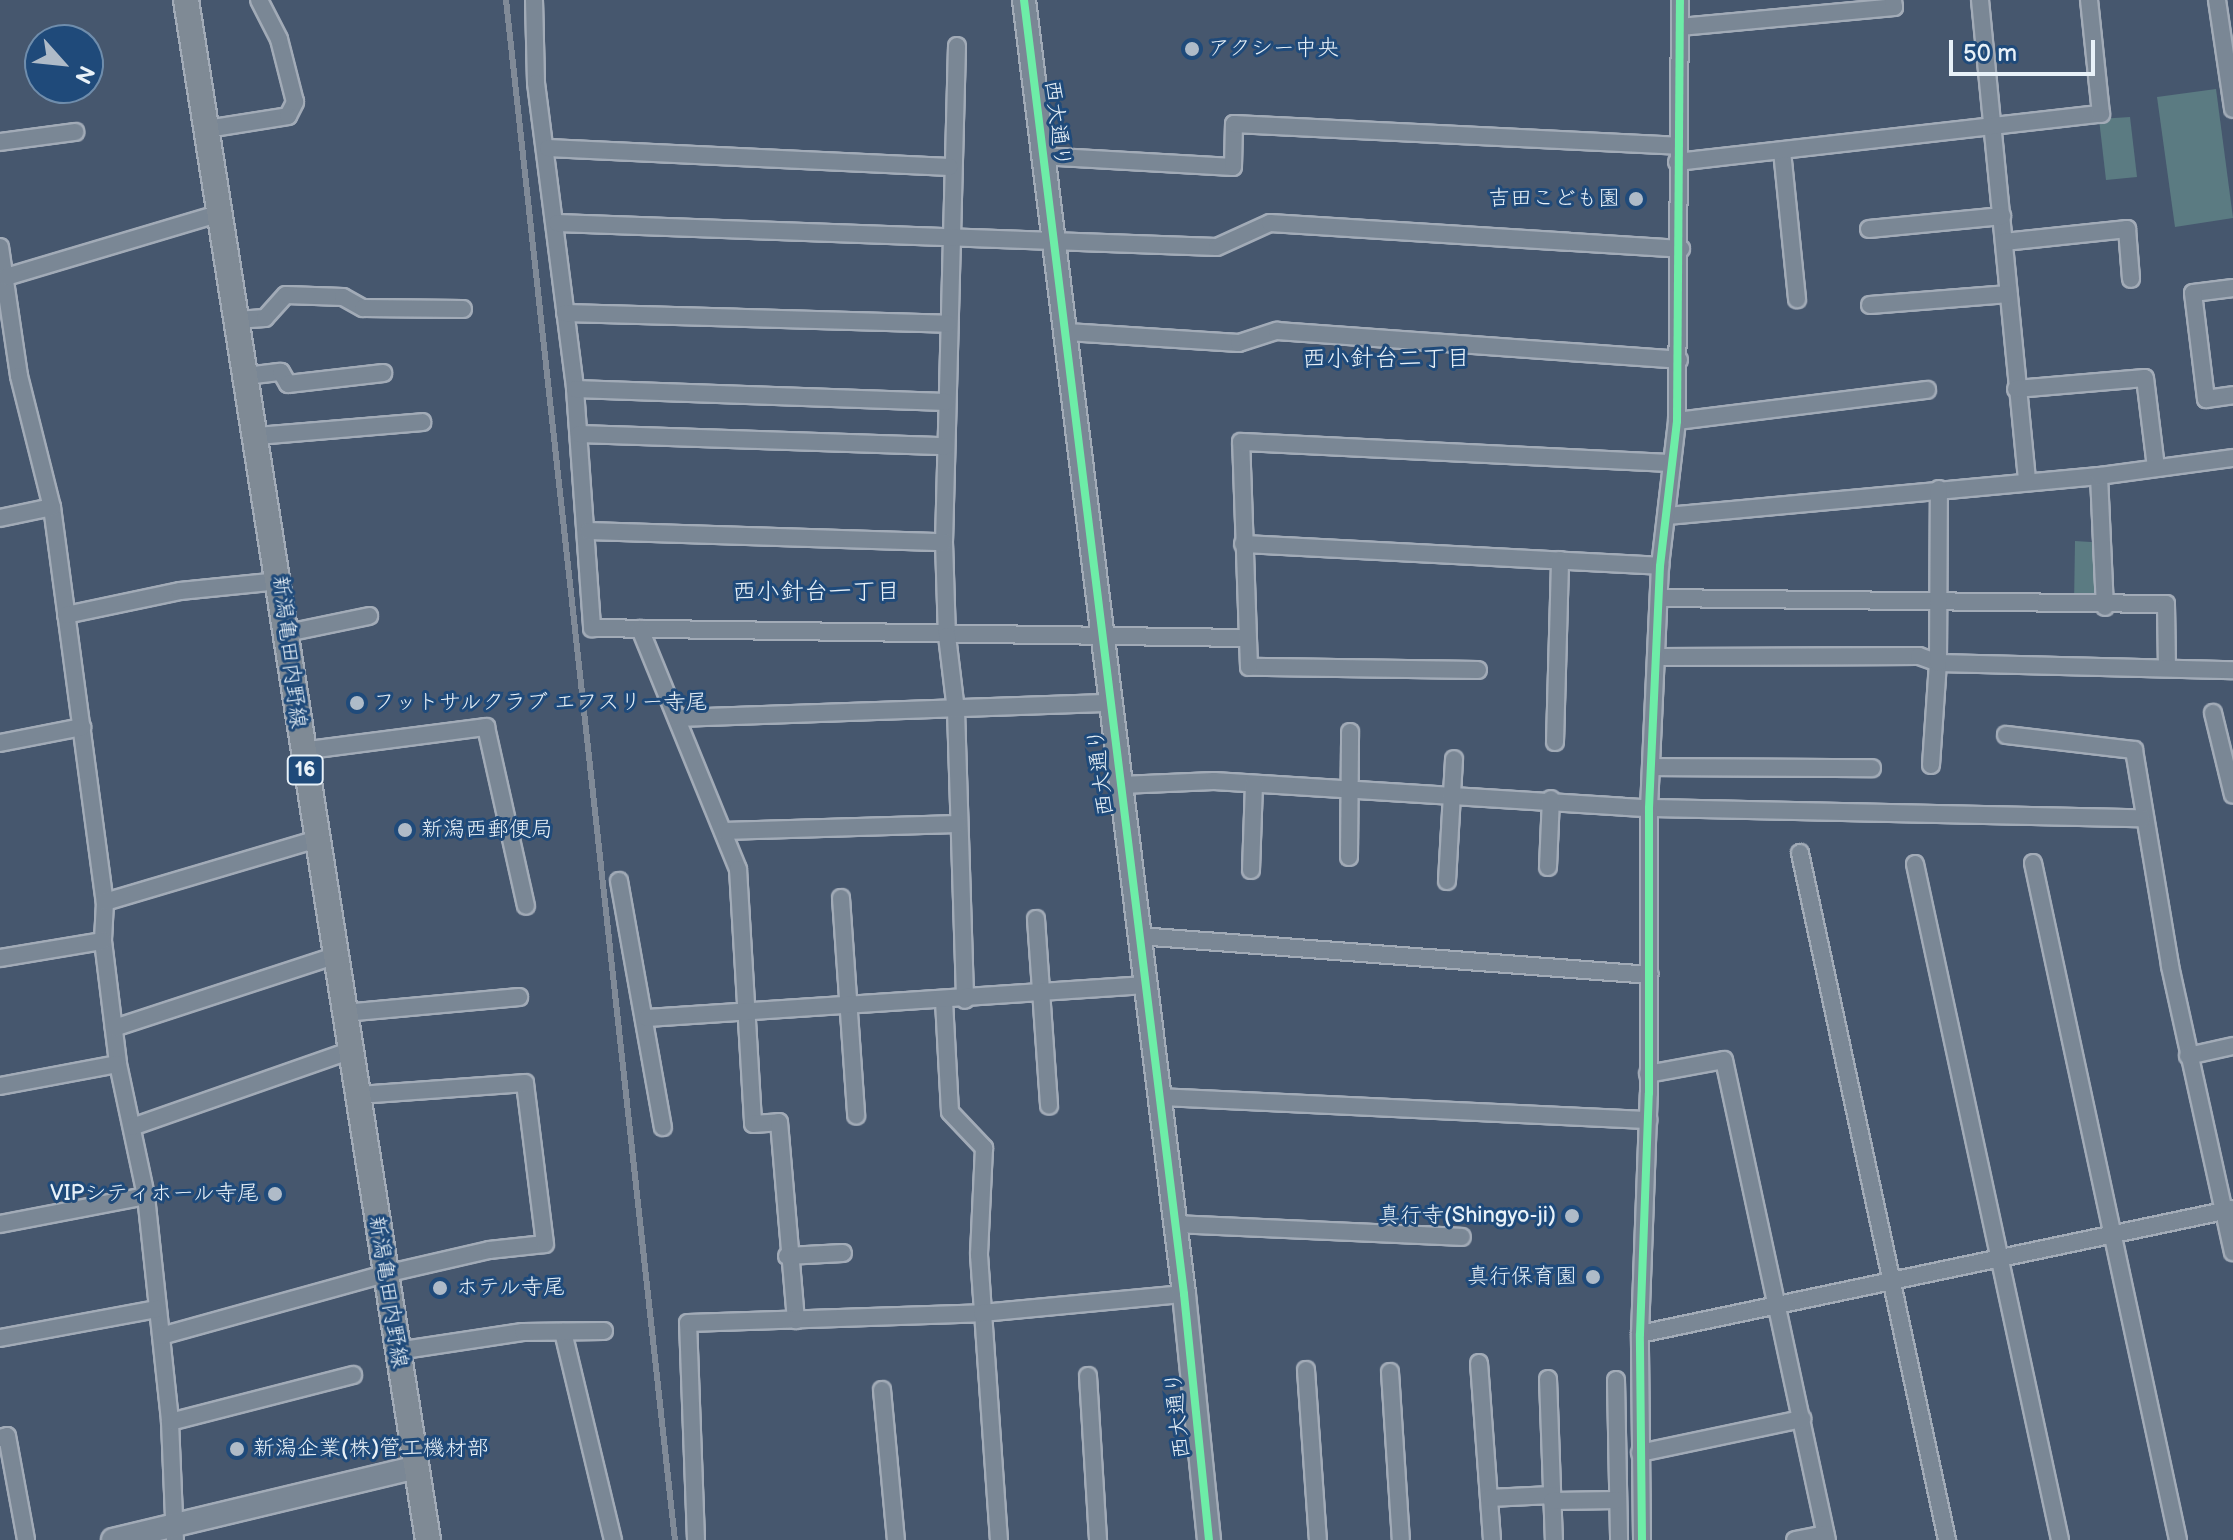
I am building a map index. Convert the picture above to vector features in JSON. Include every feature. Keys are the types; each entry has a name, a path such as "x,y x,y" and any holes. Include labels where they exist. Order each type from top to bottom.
{"main road":[{"name":"新潟亀田内野線","path":"186,0 218,214 280,581 301,751 337,955 356,1095 428,1540"}],"street":[{"path":"207,129 288,116 295,102 279,39 259,0"},
{"path":"534,0 536,83 548,148 575,389 588,531 592,628 947,636 1245,638"},
{"name":"西大通り","path":"1024,0 1176,1224 1209,1540"},
{"path":"1642,1540 1640,1334 1648,1120 1649,808 1660,566 1677,421 1681,249 1677,154 1680,0"},
{"path":"1680,27 1894,7 1893,0"},
{"path":"1980,0 1995,126 2016,389 2027,481"},
{"path":"1042,156 1233,167 1234,124 1677,154 1782,151 2101,114 2089,0"},
{"path":"2217,0 2233,109"},
{"path":"957,46 948,241 944,542 947,636 956,710 965,1000"},
{"path":"0,142 75,132"},
{"path":"548,148 950,167"},
{"path":"1782,151 1797,299"},
{"path":"6,277 218,214"},
{"path":"1869,229 2002,216"},
{"path":"557,223 948,241 1217,247 1270,223 1681,249"},
{"path":"2004,242 2127,229 2131,279"},
{"path":"0,250 19,376 52,507 105,902 103,941 118,1064 146,1196 170,1422 174,1534"},
{"path":"2233,288 2193,293 2206,399 2233,395"},
{"path":"1870,305 2009,294"},
{"path":"236,320 265,318 286,295 343,297 363,308 463,309"},
{"path":"565,313 948,324"},
{"path":"1067,332 1239,343 1277,331 1679,360"},
{"path":"246,376 281,372 288,384 383,373"},
{"path":"0,380 19,376"},
{"path":"2016,389 2145,378 2156,467"},
{"path":"575,389 946,402"},
{"path":"1677,421 1927,390"},
{"path":"257,436 422,422"},
{"path":"579,434 946,446"},
{"path":"1478,670 1249,667 1245,638 1241,442 1671,463"},
{"path":"1667,516 2099,476 2233,458"},
{"path":"2099,476 2105,607"},
{"path":"1931,765 1938,663 1939,489"},
{"path":"0,518 52,507"},
{"path":"588,531 944,542"},
{"path":"1243,544 1660,566"},
{"path":"1555,742 1560,560"},
{"path":"66,615 180,591 280,581"},
{"path":"1659,598 1936,600 2105,607 2166,604 2167,668"},
{"path":"287,633 369,616"},
{"path":"640,629 738,869 750,1013 753,1124 779,1122 787,1256 796,1320"},
{"path":"1658,657 1919,656 1938,663 2233,670"},
{"path":"678,718 1111,703"},
{"path":"2213,713 2232,786"},
{"path":"0,743 82,727"},
{"path":"301,751 486,727 526,906"},
{"path":"1349,857 1350,732"},
{"path":"2006,735 2134,750 2142,818 2188,1056 2228,1210 2233,1252"},
{"path":"1447,881 1454,759"},
{"path":"1652,767 1872,768"},
{"path":"1121,785 1254,784 1350,788 1551,799 1649,808 2142,818"},
{"path":"1251,870 1254,784"},
{"path":"1548,867 1551,799"},
{"path":"723,831 958,824"},
{"path":"105,902 318,839"},
{"path":"1800,853 1947,1540"},
{"path":"2033,863 2178,1540"},
{"path":"1915,864 2060,1540"},
{"path":"619,881 647,1018 663,1127"},
{"path":"841,898 846,1008 856,1115"},
{"path":"1036,919 1049,1106"},
{"path":"1139,936 1650,975"},
{"path":"0,958 103,941"},
{"path":"114,1028 337,955"},
{"path":"647,1018 846,1008 1146,985"},
{"path":"344,1013 519,997"},
{"path":"944,1001 950,1112 984,1148 982,1313 999,1540"},
{"path":"2188,1056 2233,1046"},
{"path":"132,1127 352,1050"},
{"path":"1648,1074 1724,1060 1826,1537 1795,1540"},
{"path":"0,1086 118,1064"},
{"path":"161,1336 385,1274 489,1250 545,1244 525,1083 356,1095"},
{"path":"1160,1097 1648,1120"},
{"path":"0,1224 146,1196"},
{"path":"1640,1334 2228,1210"},
{"path":"1176,1224 1462,1237"},
{"path":"787,1256 843,1253"},
{"path":"696,1540 688,1323 982,1313 1184,1294"},
{"path":"0,1338 157,1309"},
{"path":"397,1351 523,1332 604,1331"},
{"path":"563,1332 613,1540"},
{"path":"1479,1363 1492,1540"},
{"path":"1306,1370 1318,1540"},
{"path":"1390,1372 1401,1540"},
{"path":"170,1422 353,1375"},
{"path":"1088,1376 1098,1540"},
{"path":"1548,1379 1554,1540"},
{"path":"1616,1380 1619,1540"},
{"path":"882,1390 896,1540"},
{"path":"1640,1453 1802,1419"},
{"path":"0,1438 7,1436 26,1540"},
{"path":"113,1540 174,1534 416,1467"},
{"path":"1489,1498 1618,1500"}],"green space":[{"path":"2216,89 2233,218 2175,227 2157,97"},
{"path":"2130,117 2137,177 2106,180 2099,119"},
{"path":"2075,541 2106,543 2105,607 2074,605"}],"railway":[{"path":"506,0 675,1540"}],"cycle path":[{"path":"1024,0 1184,1294 1209,1540"},
{"path":"1642,1540 1640,1334 1649,1093 1649,808 1660,566 1677,421 1680,0"}],"place":[{"name":"アクシー中央","path":"1192,49"},
{"name":"吉田こども園","path":"1636,199"},
{"name":"フットサルクラブ エフスリー寺尾","path":"357,703"},
{"name":"新潟西郵便局","path":"405,830"},
{"name":"VIPシティホール寺尾","path":"275,1194"},
{"name":"真行寺(Shingyo-ji)","path":"1572,1216"},
{"name":"真行保育園","path":"1593,1277"},
{"name":"ホテル寺尾","path":"440,1288"},
{"name":"新潟企業(株)管工機材部","path":"237,1449"}],"district":[{"name":"西小針台二丁目","path":"1386,359"},
{"name":"西小針台一丁目","path":"816,592"}]}
